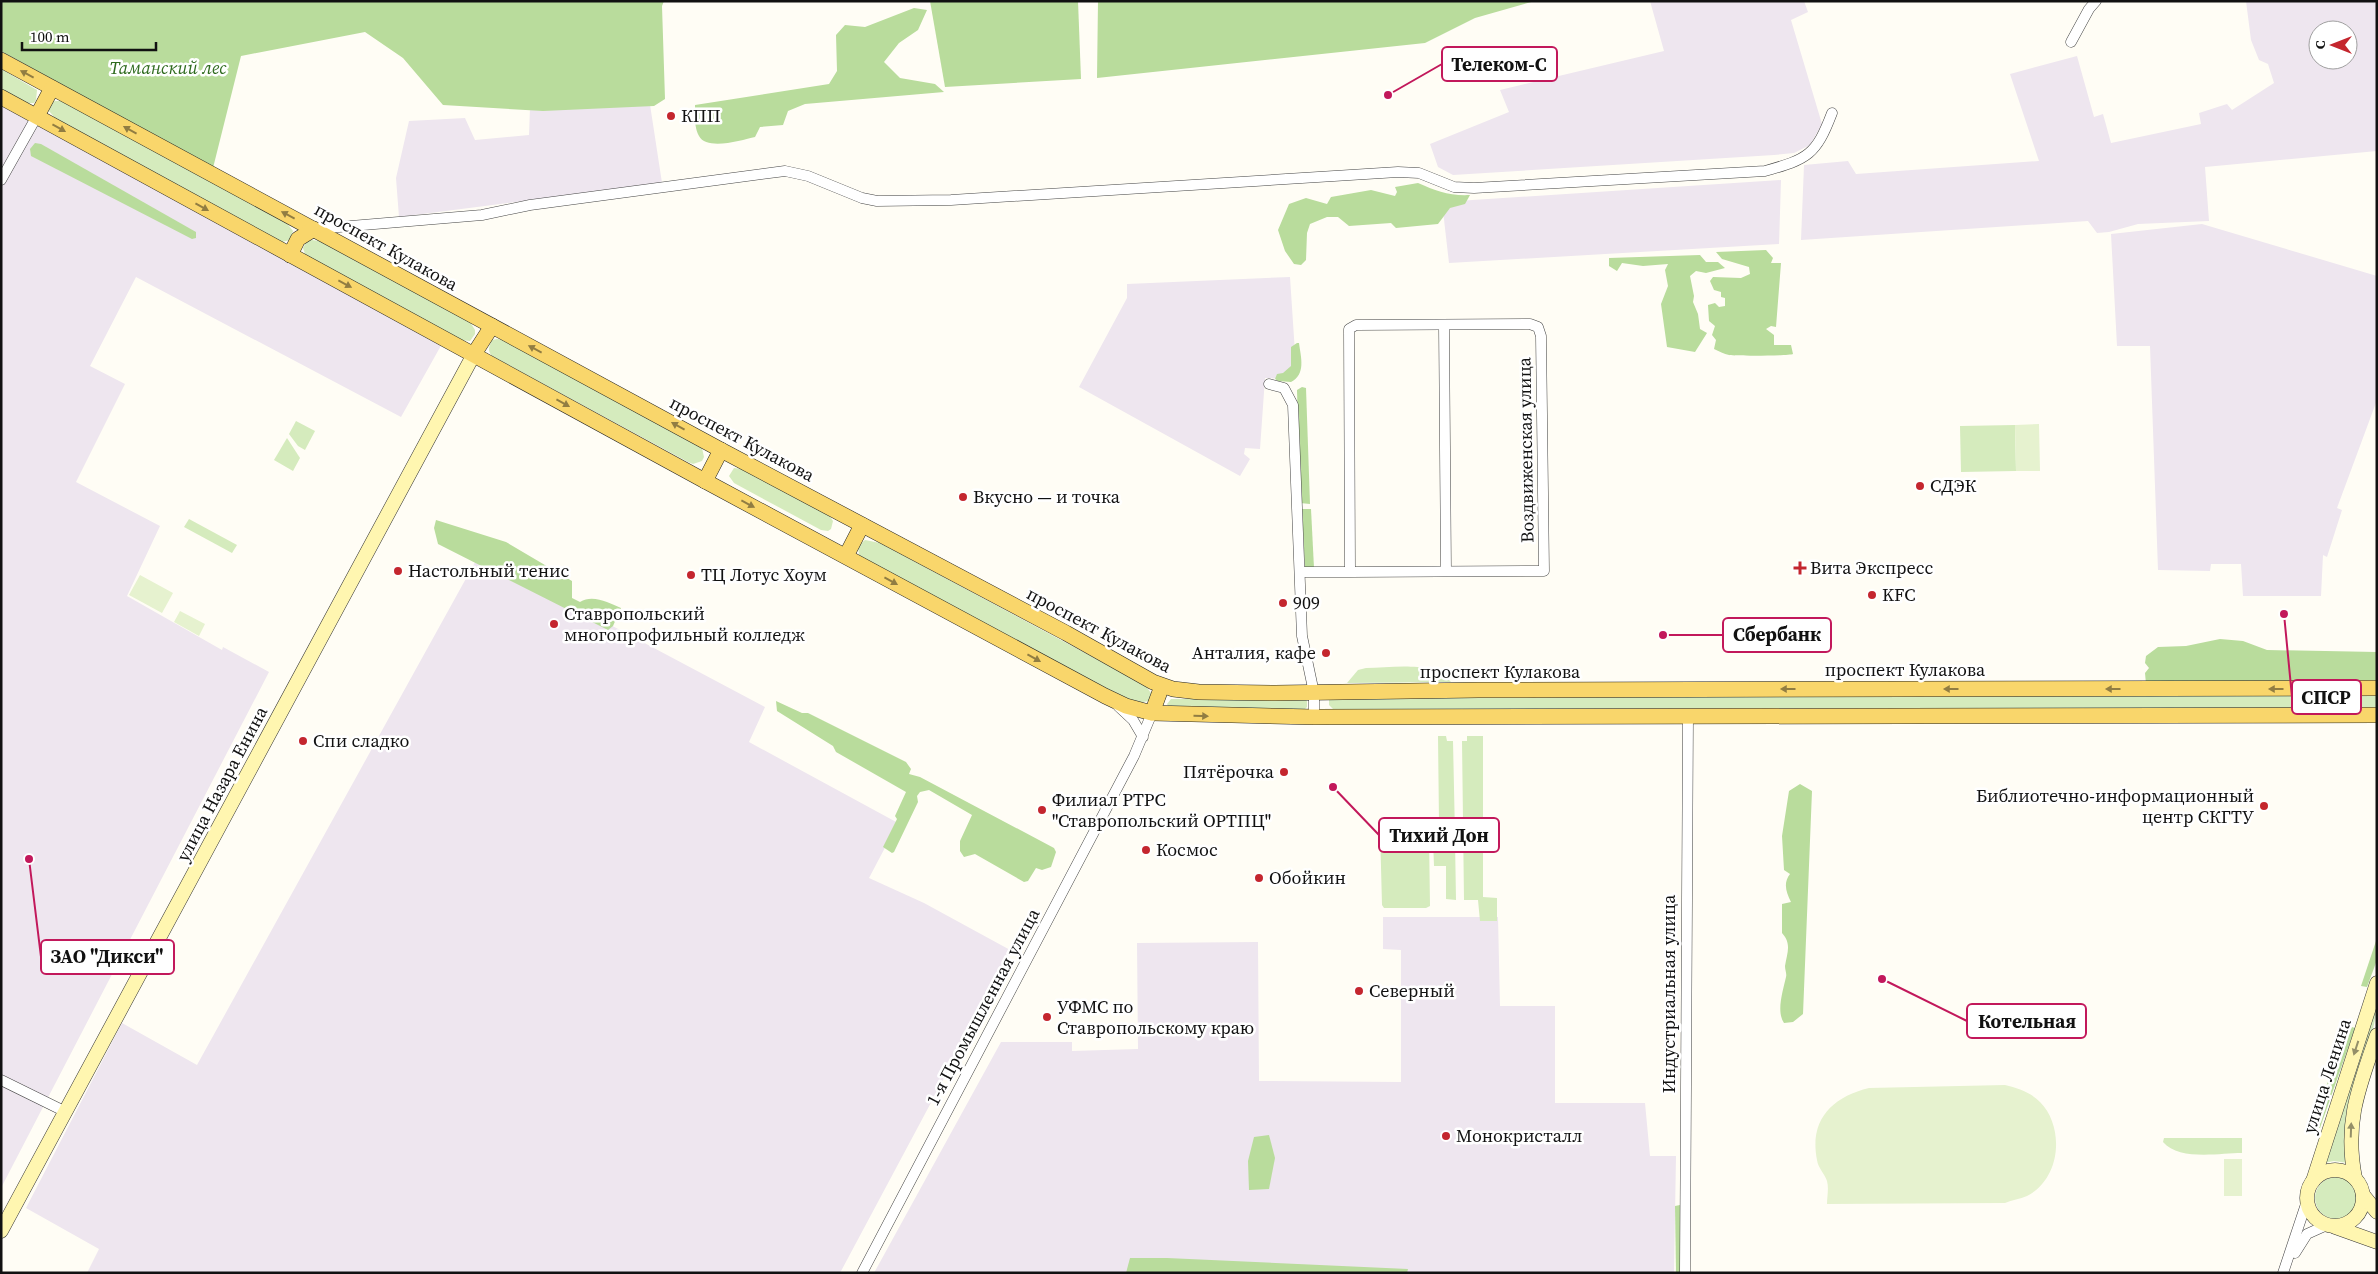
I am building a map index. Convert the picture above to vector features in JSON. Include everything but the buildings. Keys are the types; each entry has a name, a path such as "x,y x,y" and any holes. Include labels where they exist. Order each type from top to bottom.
{"main road":[{"name":"проспект Кулакова","path":"1,60 721,450 1162,686 1199,692 1314,693 1478,690 2377,688"},
{"path":"37,116 52,88"},
{"path":"1,97 705,481 1150,720 1171,715 1314,717 2377,715"},
{"path":"290,255 298,239 314,229"},
{"path":"474,354 492,326"},
{"name":"улица Назара Енина","path":"1,1231 474,354"},
{"path":"705,481 721,450"},
{"path":"846,556 862,525"},
{"path":"1150,720 1162,686"},
{"name":"улица Ленина","path":"2313,1181 2377,983"},
{"name":"улица Ленина","path":"2355,1178 2351,1152 2352,1116 2377,1035"},
{"path":"2331,1226 2344,1225 2359,1213 2363,1204 2361,1186 2355,1178 2347,1173 2328,1171 2313,1181 2308,1191 2308,1201 2314,1216 2331,1226 2377,1242"},
{"path":"2363,1195 2377,1212"}],"street":[{"path":"2071,42 2089,9 2096,1"},
{"path":"314,229 482,215 530,205 785,171 808,176 862,198 877,201 951,200 1226,185 1398,172 1419,173 1454,187 1474,188 1765,171 1801,159 1813,151 1821,141 1832,112"},
{"path":"1,180 37,116"},
{"name":"Воздвиженская улица","path":"1301,572 1350,572 1446,571 1544,571 1541,336 1538,326 1530,324 1356,326 1349,329 1350,572"},
{"path":"1444,325 1446,571"},
{"path":"1269,384 1284,388 1293,405 1302,636 1314,693 1314,717"},
{"path":"1105,696 1132,720 1143,737"},
{"name":"Индустриальная улица","path":"1685,1273 1688,716"},
{"path":"1132,720 1136,732 1134,756"},
{"name":"1-я Промышленная улица","path":"862,1273 1134,756 1150,720"},
{"path":"1,1080 66,1112"},
{"path":"2283,1273 2308,1201"},
{"path":"2287,1273 2301,1242 2307,1234 2331,1226"}],"shaded area":[{"path":"1650,1 1804,1 1808,12 1791,20 1822,124 1810,145 1794,153 1774,155 1453,175 1438,167 1430,144 1509,112 1500,90 1664,51"},
{"path":"2246,1 2377,1 2377,151 2205,167 2209,221 2138,224 2109,232 2097,233 2088,221 1801,240 1804,165 1848,161 1856,174 2039,161 2010,74 2077,56 2094,117 2103,114 2111,143 2201,124 2199,113 2227,104 2232,110 2274,83 2268,64 2259,60 2251,40"},
{"path":"649,98 662,183 399,217 396,178 409,121 465,118 475,140 529,135 530,108"},
{"path":"1,106 29,121 1,172"},
{"path":"36,125 443,342 401,417 136,277 90,366 125,384 76,482 160,526 127,596 222,650 223,647 269,672 1,1188 1,188"},
{"path":"1781,180 1779,244 1449,263 1442,202"},
{"path":"2202,224 2377,276 2377,400 2337,508 2342,510 2327,557 2323,555 2321,596 2243,596 2241,564 2211,564 2210,571 2158,570 2150,346 2117,346 2111,234"},
{"path":"1290,277 1296,368 1288,379 1265,378 1260,449 1245,448 1244,454 1250,459 1240,476 1079,387 1127,298 1127,284"},
{"path":"479,555 765,707 749,742 898,823 869,878 924,903 1012,951 840,1273 87,1273 99,1249 26,1208 122,1023 197,1065"},
{"path":"1383,917 1498,917 1500,1006 1555,1006 1555,1103 1645,1103 1650,1156 1676,1156 1674,1273 874,1273 1001,1042 1072,1042 1072,1051 1138,1049 1137,943 1258,942 1259,1081 1401,1082 1401,950 1383,949"}],"green space":[{"name":"Таманский лес","path":"1,1 664,1 662,6 665,99 654,106 543,111 443,105 403,58 365,32 241,56 213,168 1,51"},
{"path":"930,1 1078,1 1081,79 945,87"},
{"path":"1098,1 1535,1 1475,18 1425,43 1097,78"},
{"path":"914,8 927,10 918,30 899,43 884,62 900,78 935,84 944,92 805,104 788,111 783,125 760,127 755,137 717,144 709,143 699,136 696,125 695,105 829,84 837,71 836,35 845,25 865,27"},
{"path":"1,69 37,90 34,103 26,103 1,89"},
{"path":"63,101 286,222 293,231 290,240 282,242 55,118 49,111 51,103"},
{"path":"35,143 41,144 196,232 196,238 192,239 31,156 30,149"},
{"path":"1418,183 1456,195 1470,195 1465,204 1450,208 1438,224 1396,228 1391,223 1349,226 1338,217 1327,217 1310,224 1307,233 1306,260 1301,265 1294,264 1285,251 1278,230 1289,204 1306,198 1327,204 1331,197 1371,190 1395,196 1397,192 1395,187"},
{"path":"307,241 319,241 470,322 475,330 475,334 470,341 461,340 306,257 303,248"},
{"path":"1766,250 1773,258 1771,263 1781,263 1776,327 1771,326 1766,329 1774,335 1774,345 1791,345 1793,354 1727,355 1714,349 1716,340 1712,335 1715,326 1709,321 1708,305 1715,303 1719,307 1725,306 1725,298 1721,297 1721,292 1714,290 1710,281 1713,277 1741,278 1750,274 1749,267 1722,259 1716,252"},
{"path":"1700,255 1706,262 1718,262 1725,268 1706,273 1696,271 1690,276 1694,296 1693,302 1698,314 1700,329 1707,333 1695,352 1667,347 1661,304 1668,286 1665,270 1668,264 1643,266 1622,263 1617,271 1609,266 1609,258"},
{"path":"492,340 505,340 702,448 704,457 702,461 693,464 688,462 492,356 489,352 489,347"},
{"path":"1299,343 1301,360 1299,375 1291,382 1278,381 1275,379 1277,374 1283,373 1291,366 1291,347"},
{"path":"1302,387 1306,388 1310,504 1300,503 1297,390"},
{"path":"296,421 315,431 305,450 298,446 289,434"},
{"path":"2039,424 2040,471 2016,471 2015,425"},
{"path":"2015,425 2016,471 1961,472 1960,426"},
{"path":"287,438 300,458 293,471 274,460"},
{"path":"734,468 742,469 829,515 833,521 831,529 828,531 821,530 734,483 729,476"},
{"path":"1302,509 1311,509 1314,568 1305,568"},
{"path":"189,519 237,545 232,553 184,527"},
{"path":"436,520 506,542 572,581 572,598 580,602 596,599 621,608 613,626 608,630 438,544 434,528"},
{"path":"865,540 880,543 1145,685 1151,693 1149,701 1137,703 1107,689 862,558 859,555 858,546"},
{"path":"140,575 173,593 162,613 129,595"},
{"path":"180,611 205,624 199,636 174,622"},
{"path":"2220,639 2243,641 2267,650 2377,652 2377,683 2146,684 2145,673 2149,668 2145,663 2146,656 2158,647 2186,646"},
{"path":"1366,668 1423,668 1443,675 1451,682 1347,683 1358,670"},
{"path":"1333,696 2377,696 2377,708 1333,709 1329,705 1329,700"},
{"path":"1304,698 1307,701 1307,707 1304,710 1169,708 1167,704 1171,699"},
{"path":"776,701 802,713 808,713 906,762 911,769 909,774 920,777 1054,848 1056,852 1051,867 1042,870 1036,868 1028,881 1024,882 975,854 964,857 960,851 960,841 972,815 929,790 920,792 917,796 918,802 892,853 883,847 897,819 895,816 906,792 836,752 833,746 777,711"},
{"path":"1438,736 1446,736 1447,741 1453,741 1455,835 1429,835 1430,906 1426,908 1384,908 1382,905 1380,829 1385,824 1439,823"},
{"path":"1467,736 1483,736 1483,897 1497,898 1497,921 1480,921 1478,900 1464,900 1462,741 1467,741"},
{"path":"1800,784 1812,791 1803,1014 1793,1022 1784,1023 1780,1007 1786,976 1785,966 1788,945 1782,933 1782,904 1791,902 1786,888 1786,881 1790,874 1784,870 1782,836 1789,791"},
{"path":"1433,840 1455,840 1456,900 1446,899 1446,866 1434,866"},
{"path":"2377,938 2377,960 2367,987 2361,986"},
{"path":"2377,1000 2373,1028 2347,1109 2348,1163 2334,1161 2324,1163"},
{"path":"2346,1025 2355,1028 2320,1128 2313,1128"},
{"path":"2005,1085 2024,1091 2040,1102 2048,1113 2056,1138 2056,1152 2047,1178 2027,1196 2005,1203 1827,1204 1828,1184 1818,1163 1815,1146 1817,1133 1820,1122 1826,1112 1844,1097 1869,1088"},
{"path":"1269,1135 1275,1158 1269,1189 1249,1190 1248,1161 1254,1137"},
{"path":"2164,1138 2242,1138 2242,1153 2189,1154 2170,1148 2163,1142"},
{"path":"2224,1159 2242,1159 2242,1196 2224,1196"},
{"path":"2336,1177 2351,1183 2357,1198 2351,1213 2336,1219 2321,1213 2315,1198 2321,1183"},
{"path":"1680,1205 1682,1273 1676,1273 1675,1206"},
{"path":"1130,1258 1408,1269 1407,1273 1126,1273"}],"place":[{"name":"Телеком-С","path":"1388,95"},
{"name":"КПП","path":"671,116"},
{"name":"СДЭК","path":"1920,486"},
{"name":"Вкусно — и точка","path":"963,497"},
{"name":"Вита Экспресс","path":"1800,568"},
{"name":"Настольный тенис","path":"398,571"},
{"name":"ТЦ Лотус Хоум","path":"691,575"},
{"name":"KFC","path":"1872,595"},
{"name":"909","path":"1283,603"},
{"name":"СПСР","path":"2284,614"},
{"name":"Ставропольский многопрофильный колледж","path":"554,624"},
{"name":"Сбербанк","path":"1663,635"},
{"name":"Анталия, кафе","path":"1326,653"},
{"name":"Спи сладко","path":"303,741"},
{"name":"Пятёрочка","path":"1284,772"},
{"name":"Тихий Дон","path":"1333,787"},
{"name":"Библиотечно-информационный центр СКГТУ","path":"2264,806"},
{"name":"Филиал РТРС \"Ставропольский ОРТПЦ\"","path":"1042,810"},
{"name":"Космос","path":"1146,850"},
{"name":"ЗАО \"Дикси\"","path":"29,859"},
{"name":"Обойкин","path":"1259,878"},
{"name":"Котельная","path":"1882,979"},
{"name":"Северный","path":"1359,991"},
{"name":"УФМС по Ставропольскому краю","path":"1047,1017"},
{"name":"Монокристалл","path":"1446,1136"}]}
